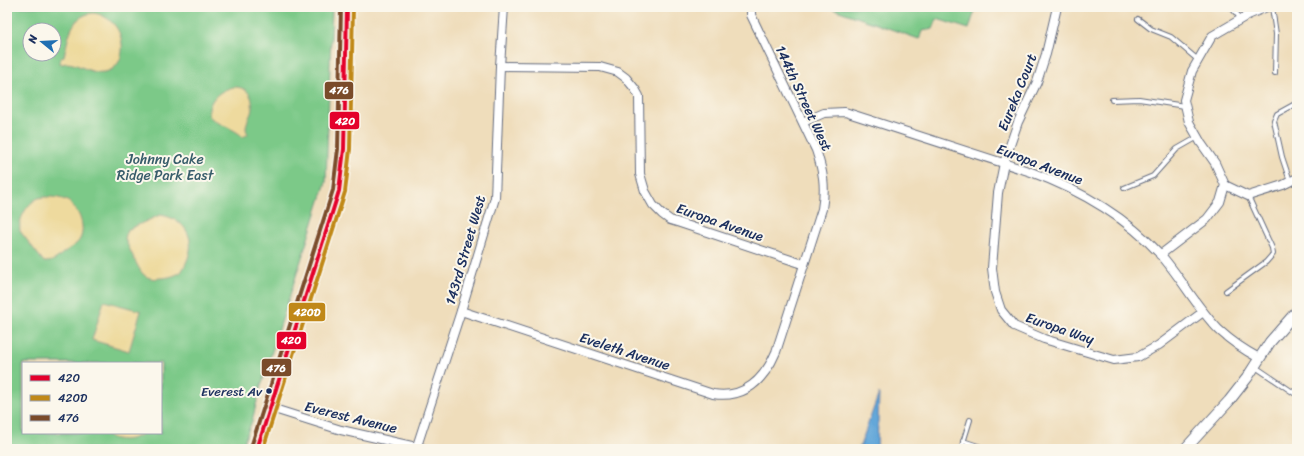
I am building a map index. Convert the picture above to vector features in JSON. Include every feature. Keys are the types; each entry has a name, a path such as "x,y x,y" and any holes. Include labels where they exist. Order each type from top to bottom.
{"street":[{"path":"257,449 339,191 344,149 347,7"},
{"name":"143rd Street West","path":"421,448 495,198 500,66 504,7"},
{"name":"144th Street West","path":"751,7 751,15 816,150 821,165 824,186 822,209 771,362"},
{"name":"Eureka Court","path":"1004,163 1018,122 1037,82 1046,54 1057,7"},
{"path":"1267,7 1212,36 1192,71 1184,100 1189,122 1215,163 1225,185 1248,196 1294,180"},
{"name":"Europa Avenue","path":"500,66 600,67 618,72 631,83 639,96 640,174 645,191 653,205 670,220 680,224 803,264"},
{"name":"Europa Avenue","path":"803,122 824,113 845,112 1051,179 1080,193 1137,232 1160,255 1203,312 1219,330 1244,350 1256,362"},
{"name":"Europa Way","path":"1004,163 998,193 992,268 995,292 1001,310 1014,326 1044,339 1114,360 1138,357 1159,345 1203,312"},
{"path":"1160,255 1207,219 1220,202 1225,185"},
{"name":"Eveleth Avenue","path":"461,311 713,394 728,394 748,388 760,379 771,362"},
{"path":"1185,449 1229,401 1247,378 1270,342 1297,311"},
{"name":"Everest Avenue","path":"271,408 341,430 421,448"}],"lane":[{"path":"1231,7 1242,19"},
{"path":"1272,7 1276,34 1275,72"},
{"path":"1138,19 1151,29 1171,37 1198,60"},
{"path":"1112,100 1140,99 1186,106"},
{"path":"1294,180 1282,157 1274,121 1278,114 1297,103"},
{"path":"1124,188 1153,176 1177,149 1198,137"},
{"path":"1226,291 1266,262 1273,254 1272,248 1248,196"},
{"path":"1256,362 1294,392"},
{"path":"961,449 970,420"},
{"path":"963,441 987,449"}],"green space":[{"name":"Johnny Cake Ridge Park East","path":"7,7 332,7 326,182 260,389 252,421 241,449 7,449"},
{"path":"828,7 976,7 969,29 937,19 933,29 922,31 919,39"}],"sand":[{"path":"93,13 106,17 116,27 119,33 122,54 116,66 111,70 98,72 72,64 60,63 62,62 72,28 79,18"},
{"path":"234,87 247,91 250,94 252,103 251,113 246,126 248,134 243,137 209,116 210,106 215,97 223,91"},
{"path":"38,198 59,198 73,205 82,224 82,234 79,241 75,245 55,260 44,262 20,231 20,222 23,214 35,200"},
{"path":"160,215 175,220 186,229 189,236 190,250 181,272 168,277 152,278 145,276 141,271 125,239 127,230"},
{"path":"104,301 141,311 129,351 92,340"},
{"path":"105,434 142,434 134,438 123,440"}],"water":[{"path":"879,393 877,449 859,449"}],"transit line":[{"name":"476","path":"251,447 333,190 338,149 341,7"},
{"name":"420","path":"257,449 339,191 344,149 347,7"},
{"name":"420D","path":"263,449 345,192 350,149 353,7"}],"place":[{"name":"Everest Av","path":"269,391"}]}
